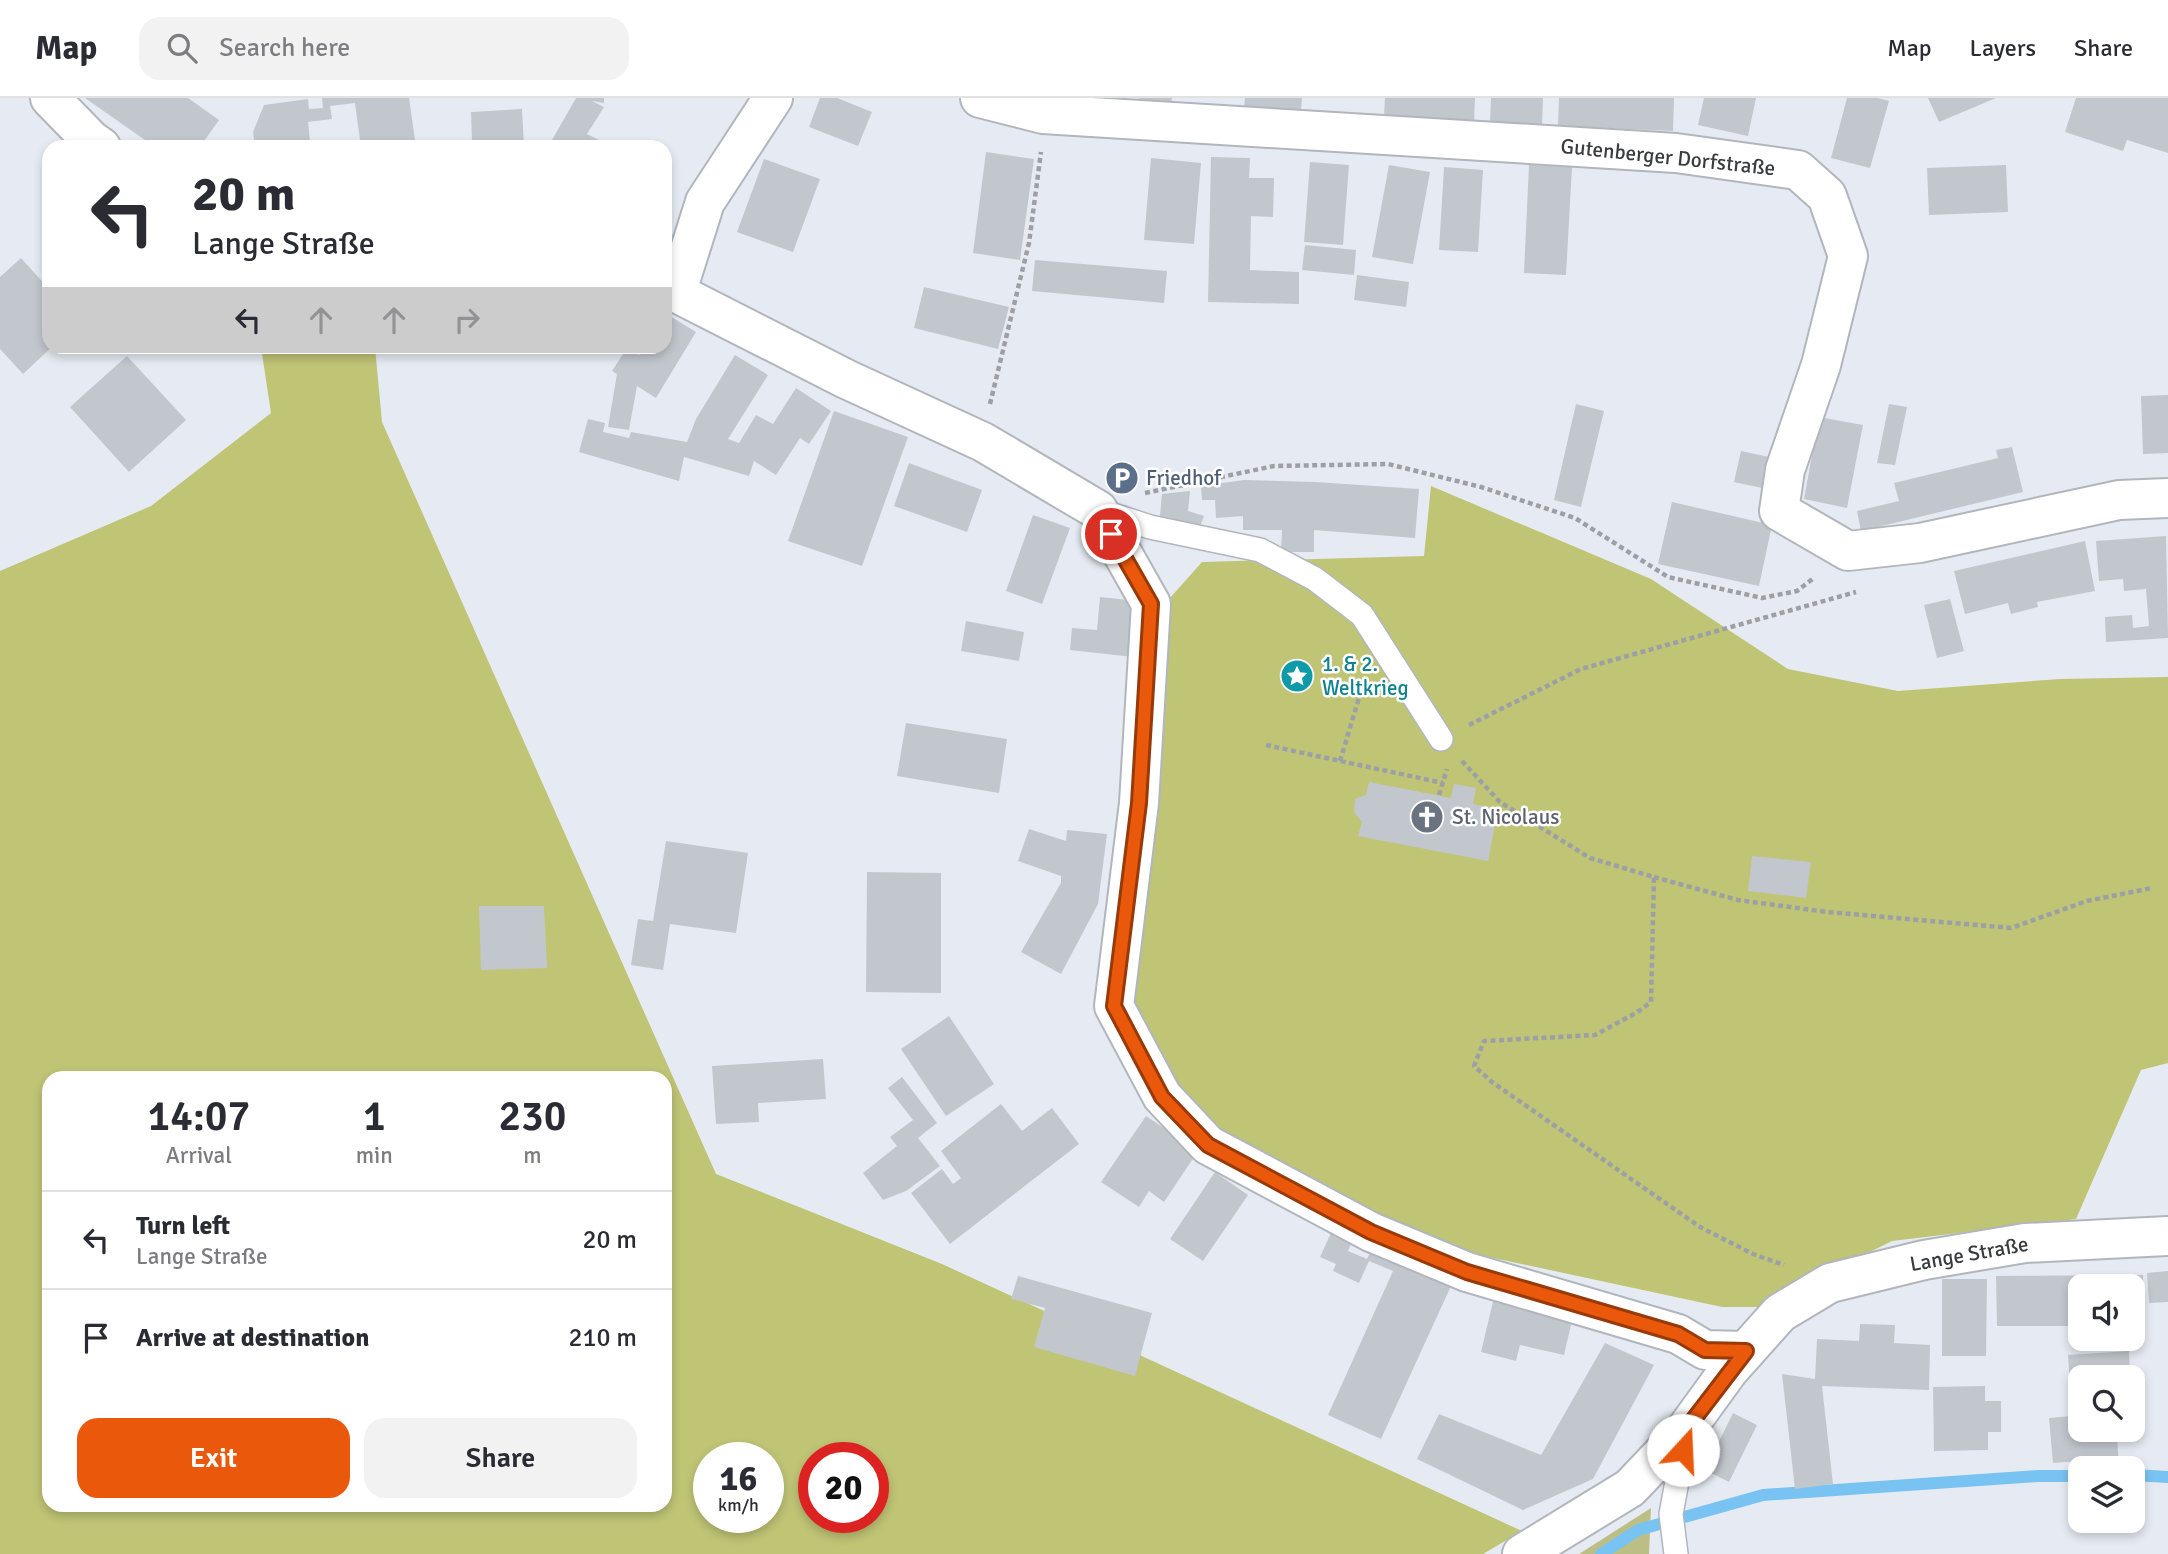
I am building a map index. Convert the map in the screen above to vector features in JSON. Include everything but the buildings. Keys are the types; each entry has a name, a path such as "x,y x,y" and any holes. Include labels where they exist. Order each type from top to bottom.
{"street":[{"path":"50,98 90,140"},
{"path":"672,286 705,202 773,98"},
{"name":"Gutenberger Dorfstraße","path":"979,98 1044,114 1676,153 1798,170 1827,196 1848,256 1821,365 1785,470 1779,511 1848,551"},
{"path":"672,290 846,379 983,442 1098,510 1151,604 1139,803 1114,1006 1162,1097 1208,1145 1371,1232 1467,1272 1678,1334 1705,1350 1746,1351"},
{"path":"1848,551 1920,543 2119,500 2168,498"},
{"name":"Lange Straße","path":"1522,1554 1630,1488 1687,1428 1746,1351 1780,1313 1830,1283 1924,1260 2025,1243 2168,1236"}],"lane":[{"path":"1098,510 1150,527 1260,550 1315,579 1362,615 1447,745"},
{"path":"1676,1553 1671,1514 1687,1428"}],"path":[{"path":"983,442 997,370 1029,243 1044,114"},
{"path":"1098,510 1155,489 1275,466 1388,464 1481,487 1575,517 1668,577 1762,598 1797,591 1848,551"},
{"path":"1447,745 1581,668 1744,623"},
{"path":"1339,761 1377,638"},
{"path":"1266,745 1443,783"},
{"path":"1439,795 1447,745"},
{"path":"1447,745 1500,802 1590,858 1738,900 1827,912 2011,928 2087,901 2152,888"},
{"path":"1654,877 1651,1002 1595,1035 1484,1041 1474,1066 1492,1082 1700,1227 1753,1254 1830,1283"}],"green space":[{"path":"262,354 376,354 382,422 670,1071 42,1071 42,1512 672,1512 672,1075 716,1174 942,1264 1522,1531 1483,1554 0,1554 0,571 151,506 271,413"},
{"path":"1431,486 1651,579 1788,669 1898,691 2060,679 2168,677 2168,1063 2141,1070 2076,1219 1892,1241 1826,1274 1777,1307 1722,1307 1466,1252 1370,1220 1213,1143 1131,1008 1161,608 1202,562 1424,556"},
{"path":"1651,1508 1649,1554 1579,1554"}],"waterway":[{"path":"1601,1554 1638,1530 1763,1495 2068,1476"},
{"path":"2145,1476 2168,1477"}],"place":[{"name":"Friedhof","path":"1122,478"},
{"name":"1. & 2. Weltkrieg","path":"1297,676"},
{"name":"St. Nicolaus","path":"1427,817"}],"route":[{"path":"1111,534 1151,604 1139,803 1114,1006 1162,1097 1208,1145 1371,1232 1467,1272 1678,1334 1705,1350 1746,1351 1687,1428 1683,1450"}]}
